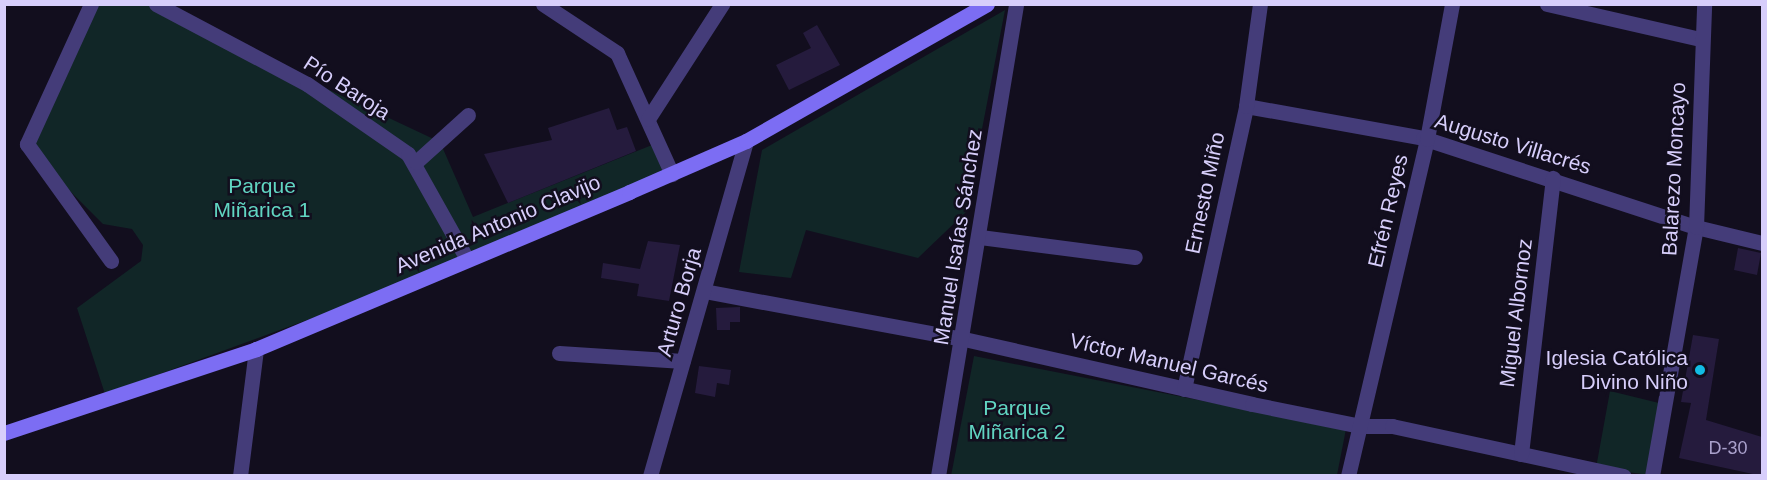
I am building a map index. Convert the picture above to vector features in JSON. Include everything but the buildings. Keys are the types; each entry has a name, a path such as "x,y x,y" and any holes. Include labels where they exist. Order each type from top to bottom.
{"main road":[{"name":"Avenida Antonio Clavijo","path":"4,433 256,349 672,174 746,141 987,4"}],"street":[{"path":"91,4 27,144 111,261"},
{"name":"Pío Baroja","path":"156,4 306,84 416,162 467,259"},
{"path":"543,4 617,53 672,174"},
{"path":"648,119 722,4"},
{"name":"Manuel Isaías Sánchez","path":"938,476 964,339 1016,4"},
{"name":"Ernesto Miño","path":"1184,389 1246,106 1260,4"},
{"name":"Efrén Reyes","path":"1348,476 1427,139 1452,4"},
{"path":"1547,4 1701,39"},
{"name":"Balarezo Moncayo","path":"1652,476 1696,227 1704,4"},
{"name":"Augusto Villacrés","path":"1246,106 1427,139 1553,178 1696,227 1762,243"},
{"path":"416,162 468,115"},
{"name":"Arturo Borja","path":"650,476 746,141"},
{"name":"Miguel Albornoz","path":"1521,454 1553,178"},
{"path":"980,237 1135,257"},
{"name":"Víctor Manuel Garcés","path":"704,291 964,339 1360,426 1392,426 1624,476"},
{"path":"240,476 256,349"},
{"path":"559,353 684,360"}],"green space":[{"name":"Parque Miñarica 1","path":"147,4 440,142 473,217 652,145 664,171 386,291 105,394 77,308 141,261 143,245 132,229 103,224 28,149 98,5"},
{"path":"1005,10 966,212 918,258 806,230 791,278 739,272 762,150"},
{"name":"Parque Miñarica 2","path":"974,356 1346,429 1337,475 951,476"},
{"path":"1610,391 1663,404 1650,475 1596,468"}],"place":[{"name":"Iglesia Católica Divino Niño","path":"1700,370"}]}
